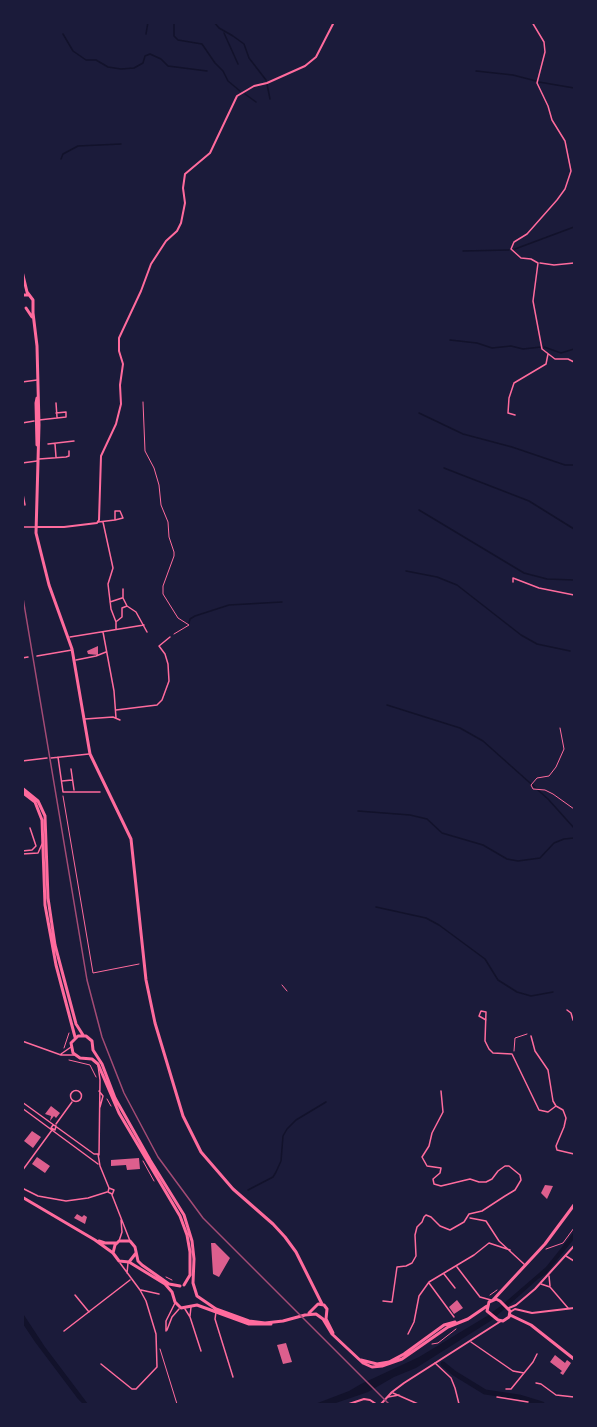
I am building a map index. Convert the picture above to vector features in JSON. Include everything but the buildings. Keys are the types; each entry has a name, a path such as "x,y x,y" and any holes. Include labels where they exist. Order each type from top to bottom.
{"main road":[{"path":"22,283 23,273"},
{"path":"23,273 29,295 33,298 38,345 36,527 49,585 73,651 90,754 131,839 144,963 155,1023 190,1134 201,1152 227,1182 285,1237 296,1252 322,1304 327,1308 330,1328 340,1341"},
{"path":"22,295 29,295"},
{"path":"32,305 24,307 34,321"},
{"path":"22,790 35,802 40,811 45,905 56,965 74,1028 75,1038 71,1047 75,1055 94,1060 98,1064 119,1113 175,1205 184,1225 189,1247 189,1278 174,1295"},
{"path":"22,790 35,797 45,816 48,898 55,945 76,1024 83,1035 92,1041 93,1050 102,1064 115,1098 186,1220 194,1252 193,1288 197,1296 216,1309 249,1321 265,1323 283,1321"},
{"path":"75,1038 83,1035"},
{"path":"86,1058 93,1050"},
{"path":"22,1197 95,1240 113,1253 119,1261 129,1262 162,1282 174,1295 175,1302 183,1308 200,1305 254,1325 266,1325 305,1315 326,1313"},
{"path":"312,1285 318,1315 332,1334 363,1364 372,1367 394,1363 448,1327 476,1313 489,1302 545,1244 574,1206"},
{"path":"95,1240 105,1244 130,1241 142,1265 169,1284 193,1288"},
{"path":"113,1253 118,1242"},
{"path":"129,1262 136,1253"},
{"path":"500,1301 502,1289"},
{"path":"192,1306 197,1296"},
{"path":"489,1302 500,1301 508,1307 510,1314 525,1321 574,1359"},
{"path":"488,1312 489,1302"},
{"path":"305,1315 322,1304"},
{"path":"476,1313 488,1312 496,1319 525,1321"},
{"path":"503,1320 510,1314"}],"street":[{"path":"97,522 101,456 117,424 121,404 120,385 123,364 118,347 119,338 151,264 181,223 185,202 184,174 210,153 237,96 254,86 267,83 305,66 316,57 334,22"},
{"path":"532,22 544,42 544,61 537,83 552,120 565,141 571,171 565,189 557,200 527,234 511,245 511,249 521,258 531,259 538,263 554,265 574,262"},
{"path":"538,263 533,301 542,349 555,359 568,359 574,362"},
{"path":"515,415 508,413 509,398 514,383 546,364 548,354"},
{"path":"22,382 38,380"},
{"path":"56,403 57,418"},
{"path":"22,422 66,417 66,412 56,413"},
{"path":"48,444 74,441"},
{"path":"55,443 56,458"},
{"path":"22,463 66,458 69,456 69,451"},
{"path":"22,489 25,506"},
{"path":"22,527 64,527 115,520"},
{"path":"103,522 113,568 108,584 116,629"},
{"path":"513,582 513,578 531,586 574,595"},
{"path":"123,590 123,598 127,606 136,612 147,632"},
{"path":"110,602 123,598"},
{"path":"116,622 122,617 122,608 127,606"},
{"path":"69,637 144,625"},
{"path":"103,632 116,718"},
{"path":"116,710 157,705 162,700 169,681 168,664 159,646 170,637"},
{"path":"37,656 73,651"},
{"path":"75,660 96,656 107,651"},
{"path":"22,658 28,657"},
{"path":"84,719 116,718 120,720"},
{"path":"51,758 90,754"},
{"path":"22,761 47,758"},
{"path":"58,758 63,792 100,792"},
{"path":"71,769 74,790"},
{"path":"61,781 73,779"},
{"path":"22,853 36,846 30,828"},
{"path":"22,853 38,853 43,840"},
{"path":"567,1010 572,1013 573,1020"},
{"path":"486,1020 479,1016 481,1011 486,1012 486,1020 485,1041 489,1049 493,1053 512,1054 539,1110 548,1112 556,1106"},
{"path":"531,1036 535,1051 548,1070 556,1106 563,1110 566,1118 556,1146 557,1150 574,1154"},
{"path":"22,1041 57,1054 75,1055"},
{"path":"57,1054 66,1052 71,1047"},
{"path":"98,1064 100,1166 109,1188 113,1189 112,1194 130,1241"},
{"path":"383,1301 392,1302 397,1267 412,1263 417,1256 415,1235 417,1227 426,1215 440,1226 450,1230 464,1222 471,1212 482,1211 512,1192 520,1183 521,1177 510,1167 505,1166 492,1179 484,1183 470,1179 441,1186 434,1184 434,1179 440,1173 441,1168 427,1166 422,1157 443,1112 441,1091"},
{"path":"22,1171 52,1126 73,1101"},
{"path":"22,1102 99,1155"},
{"path":"22,1108 100,1166"},
{"path":"92,1158 99,1147"},
{"path":"95,1161 99,1160"},
{"path":"22,1188 38,1196 66,1201 88,1198 108,1191"},
{"path":"108,1191 112,1194"},
{"path":"468,1217 486,1221 499,1241 525,1265"},
{"path":"118,1242 122,1232 121,1219"},
{"path":"408,1334 414,1322 419,1296 429,1282 457,1266 489,1243 510,1250"},
{"path":"508,1307 516,1305 540,1284 574,1246"},
{"path":"566,1256 574,1261"},
{"path":"101,1364 128,1388 136,1389 157,1367 157,1338 146,1301 119,1261"},
{"path":"127,1274 129,1262"},
{"path":"457,1266 480,1297 489,1302"},
{"path":"444,1273 455,1288"},
{"path":"549,1275 550,1287"},
{"path":"64,1331 131,1280"},
{"path":"429,1282 454,1317"},
{"path":"540,1284 550,1287 569,1309"},
{"path":"140,1290 159,1294"},
{"path":"75,1295 89,1312"},
{"path":"175,1302 166,1321 166,1331 172,1317 183,1308 190,1317 201,1351"},
{"path":"190,1317 192,1306"},
{"path":"510,1314 518,1309 528,1312 574,1308"},
{"path":"216,1312 215,1319 233,1377"},
{"path":"525,1321 524,1316 528,1312"},
{"path":"495,1325 496,1319"},
{"path":"381,1404 396,1389 503,1320"},
{"path":"470,1341 506,1367 524,1373"},
{"path":"506,1389 511,1389 537,1354"},
{"path":"435,1363 451,1378 459,1404"},
{"path":"536,1383 556,1395 574,1396"},
{"path":"396,1389 401,1395"},
{"path":"392,1392 418,1404"},
{"path":"388,1397 401,1395"},
{"path":"498,1397 528,1402"},
{"path":"512,1404 513,1399"},
{"path":"349,1404 370,1400 376,1404"}],"path":[{"path":"143,402 145,451 154,468 159,485 161,505 168,522 174,556 163,586 163,594 178,618 189,625 170,637"},
{"path":"560,728 564,749 556,767 549,776 537,778 531,785 533,789 545,790 574,809"},
{"path":"63,792 93,973 144,963"},
{"path":"282,985 288,991"},
{"path":"66,1052 63,1047 69,1035 69,1029"},
{"path":"512,1054 515,1038 526,1033 531,1036"},
{"path":"68,1056 70,1061 91,1066 99,1082"},
{"path":"105,1093 114,1112"},
{"path":"142,1157 142,1162 155,1182"},
{"path":"545,1250 563,1243 574,1228"},
{"path":"166,1276 175,1281"},
{"path":"159,1347 177,1404"}],"shaded area":[{"path":"574,1232 574,1239 546,1274 492,1320 416,1368 368,1392 333,1404 315,1404 349,1391 419,1357 487,1316 546,1267"},
{"path":"22,1312 88,1404 83,1404 78,1399 35,1342 23,1324"}],"waterway":[{"path":"146,34 148,22"},
{"path":"174,22 174,36 178,40 202,44 228,81 240,91"},
{"path":"214,22 219,28 244,44 249,58 266,80"},
{"path":"224,33 238,64"},
{"path":"63,34 73,51 86,60 96,60 108,67 134,68 143,63 145,56 150,54 161,59 168,66 207,71"},
{"path":"476,71 513,75 536,81"},
{"path":"539,82 574,88"},
{"path":"267,84 270,99"},
{"path":"245,94 256,102"},
{"path":"61,159 63,154 78,146 121,144"},
{"path":"515,249 574,227"},
{"path":"463,251 509,250"},
{"path":"450,340 477,343 492,348 541,347"},
{"path":"544,347 561,353 574,349"},
{"path":"419,413 463,434 512,447 565,465 574,465"},
{"path":"444,468 529,501 574,529"},
{"path":"419,510 524,573 547,579 574,580"},
{"path":"406,571 437,577 457,585 521,635 537,644 570,651"},
{"path":"189,623 190,619 195,616 229,605 282,602"},
{"path":"387,705 460,728 483,741 548,799 574,828"},
{"path":"358,811 410,815 427,819 442,833 483,845 507,859 518,861 540,858 554,843 574,838"},
{"path":"376,907 426,918 439,925 485,959 498,980 517,992 531,996 553,992"},
{"path":"248,1190 273,1177 281,1161 283,1136 287,1129 296,1120 326,1102"},
{"path":"443,1364 485,1392 519,1397 542,1404"}],"railway":[{"path":"22,592 87,980 102,1037 124,1093 158,1157 203,1218 389,1404"}]}
